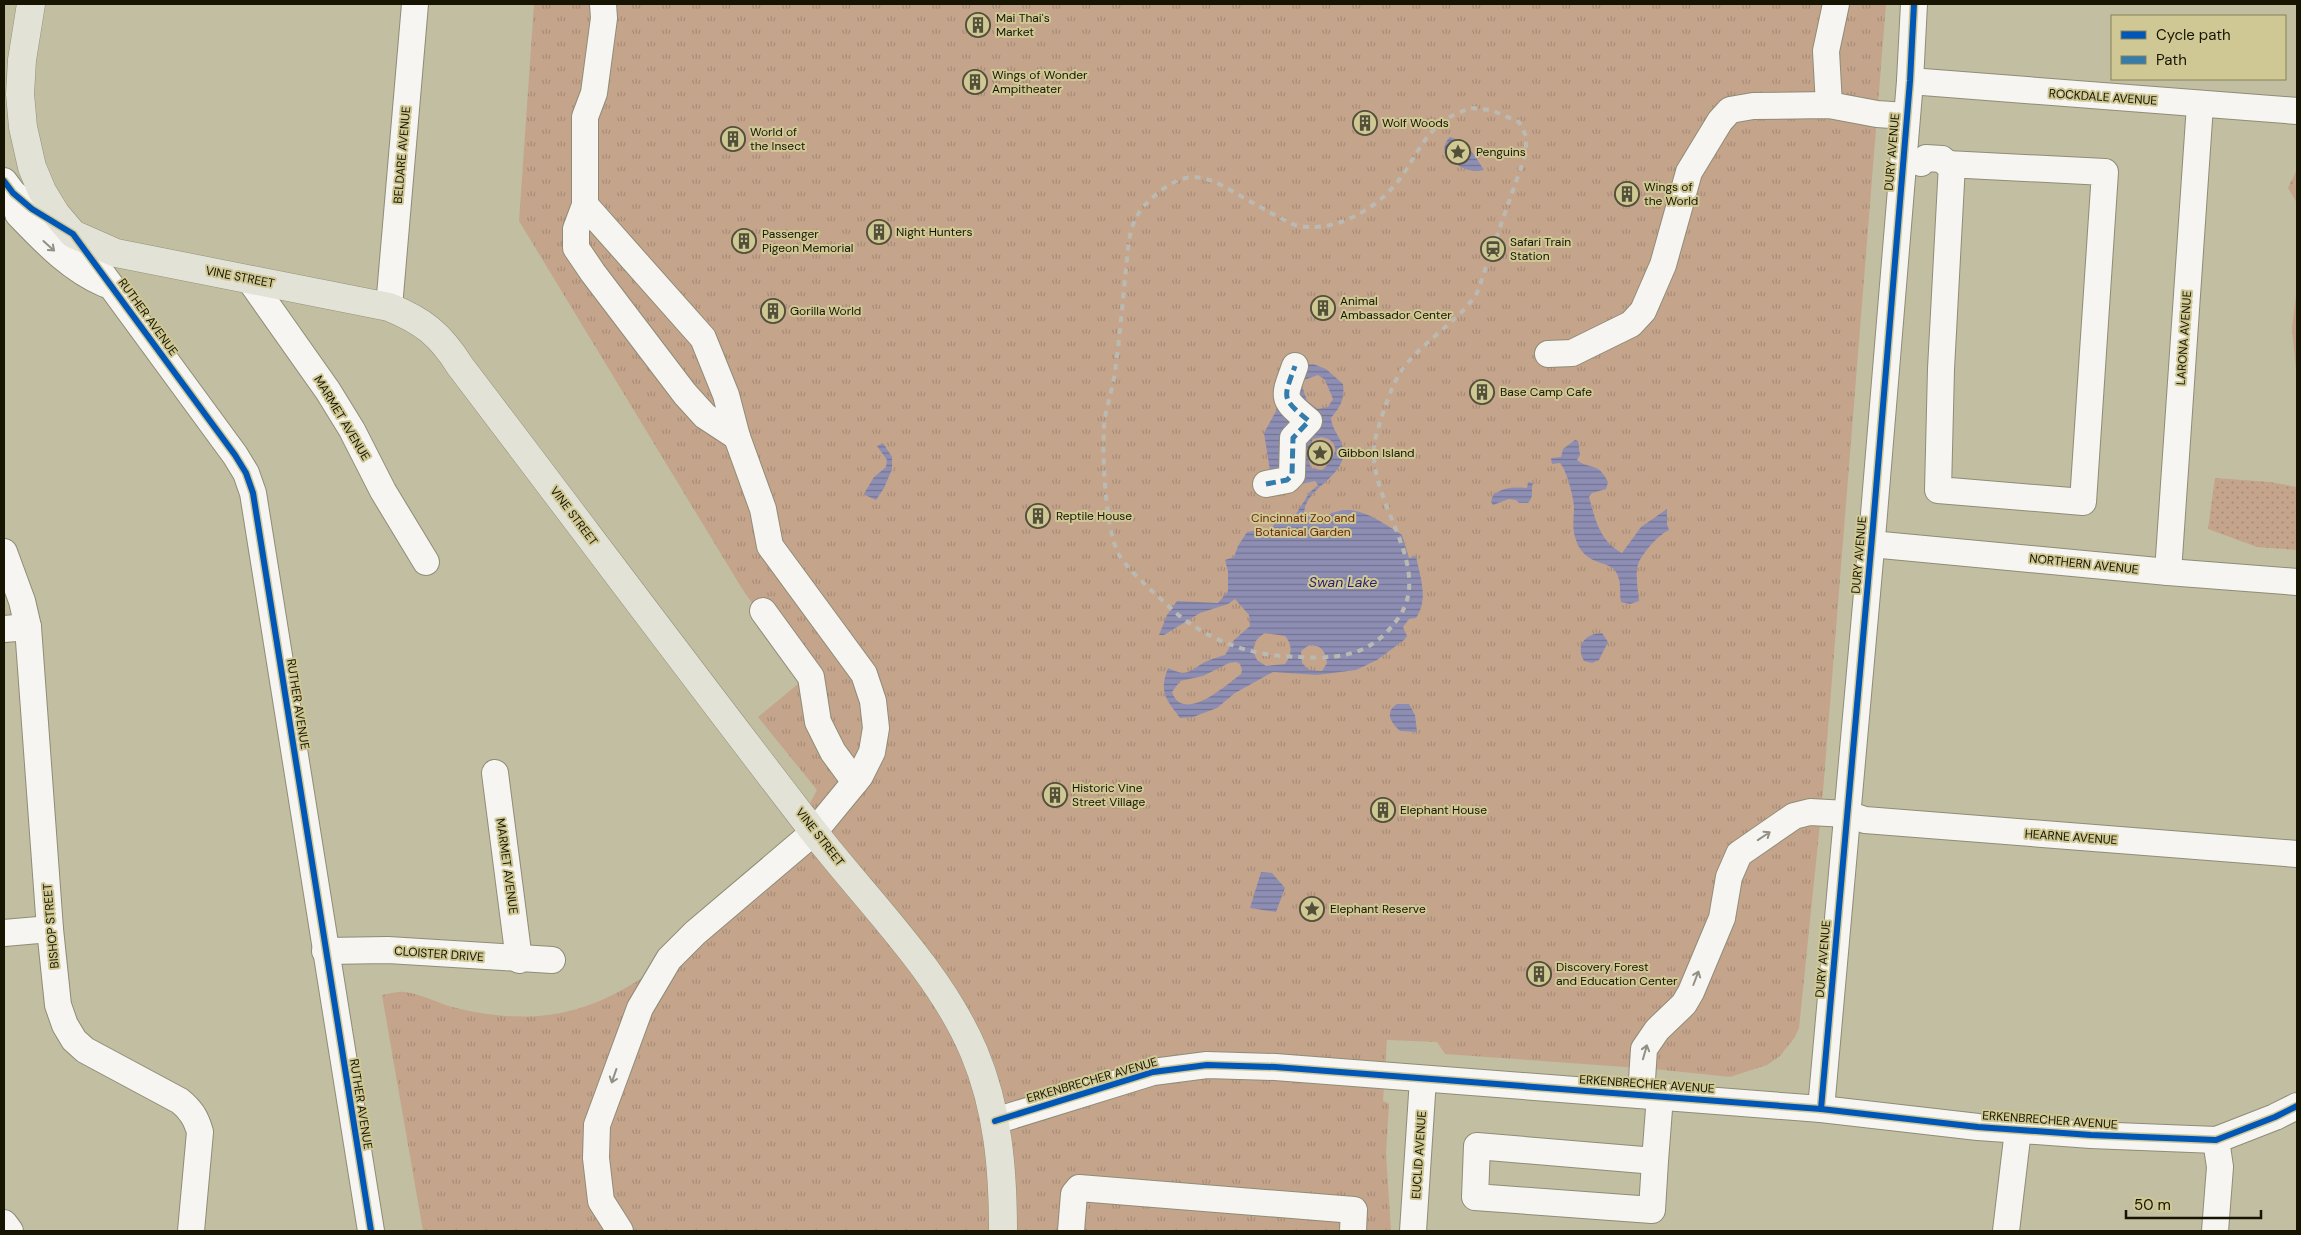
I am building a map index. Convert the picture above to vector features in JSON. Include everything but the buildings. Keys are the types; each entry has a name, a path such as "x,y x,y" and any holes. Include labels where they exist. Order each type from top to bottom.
{"main road":[{"name":"VINE STREET","path":"30,4 22,60 20,94 23,127 32,167 42,191 56,214 73,234 116,253 389,307 413,316 446,344 472,381 814,832 906,945 944,997 974,1052 995,1121 1000,1163 1003,1231"}],"street":[{"name":"BELDARE AVENUE","path":"389,307 415,4"},
{"path":"604,4 604,18 594,94 585,117 585,205 576,229 576,248 685,394 705,416 738,437"},
{"path":"1829,105 1826,52 1836,4"},
{"name":"DURY AVENUE","path":"1821,1109 1871,544 1912,162 1906,116 1910,82 1914,4"},
{"name":"ROCKDALE AVENUE","path":"1910,82 2297,111"},
{"name":"LARONA AVENUE","path":"2168,572 2200,104"},
{"path":"1548,354 1572,353 1631,324 1643,311 1663,265 1689,172 1720,121 1730,110 1753,106 1829,105 1878,114 1906,116"},
{"path":"1912,162 1926,158 1942,159 1950,164 2105,172 2083,502 1938,490 1950,164"},
{"path":"9,187 45,218 73,234"},
{"path":"9,187 18,214 48,246 86,276 112,287"},
{"path":"585,205 703,338 726,395 738,437 763,509 770,546 864,674 873,701 876,728 872,752 855,782 814,832 695,933 669,959 640,1008 597,1125 596,1158 601,1201 620,1231"},
{"name":"RUTHER AVENUE","path":"73,234 236,455 246,473 253,493 371,1231"},
{"name":"MARMET AVENUE","path":"250,279 328,391 426,562"},
{"path":"1266,484 1287,480 1292,475 1293,438 1309,421 1289,405 1287,389 1295,366"},
{"name":"NORTHERN AVENUE","path":"1871,544 2168,572 2297,582"},
{"name":"BISHOP STREET","path":"4,552 22,601 16,628 58,1005 65,1024 74,1040 85,1050 180,1101 190,1109 197,1120 200,1132 191,1231"},
{"path":"763,611 811,677 818,722 833,752 855,782"},
{"name":"MARMET AVENUE","path":"495,773 520,960"},
{"name":"HEARNE AVENUE","path":"1655,1161 1477,1146 1475,1198 1652,1210 1655,1161 1651,1096 1644,1048 1657,1030 1684,1004 1690,992 1722,918 1729,877 1739,854 1794,816 1810,812 1847,814 1865,820 2297,854"},
{"path":"4,933 50,929"},
{"name":"CLOISTER DRIVE","path":"325,950 388,950 520,960 552,960"},
{"name":"ERKENBRECHER AVENUE","path":"995,1121 1154,1083 1200,1066 1225,1065 1423,1078 1821,1109 2090,1136 2216,1140 2275,1118 2297,1106"},
{"name":"EUCLID AVENUE","path":"1413,1231 1423,1078"},
{"path":"2006,1231 2018,1130"},
{"path":"2214,1231 2220,1167 2216,1140"},
{"path":"1071,1231 1074,1194 1079,1188 1354,1210 1353,1231"},
{"path":"4,1223 10,1231"}],"green space":[{"name":"Cincinnati Zoo and Botanical Garden","path":"534,4 1886,4 1822,804 1799,1028 1795,1037 1780,1056 1767,1065 1730,1077 1654,1069 1445,1054 1437,1042 1387,1040 1383,1101 1389,1104 1386,1154 1391,1231 423,1231 382,995 399,992 410,993 452,1007 507,1016 556,1014 603,1000 651,972 790,841 817,790 758,717 804,679 741,587 519,221"},
{"path":"2297,169 2297,203 2288,188"},
{"path":"2297,287 2297,381 2292,328"},
{"path":"2215,478 2270,482 2297,487 2297,550 2257,547 2208,529"}],"water":[{"name":"Penguins","path":"1450,137 1466,146 1474,154 1484,170 1469,170 1447,158 1444,147"},
{"name":"Swan Lake","path":"1313,364 1326,369 1343,384 1341,403 1331,418 1344,453 1334,473 1310,498 1304,514 1309,517 1320,517 1342,510 1355,511 1376,519 1402,535 1409,558 1416,556 1423,596 1420,611 1416,618 1409,619 1403,627 1407,636 1404,640 1377,660 1356,670 1317,675 1273,672 1235,693 1217,708 1193,717 1180,718 1165,694 1164,683 1168,668 1184,673 1207,661 1225,655 1234,640 1250,626 1249,615 1235,599 1228,604 1200,613 1164,635 1159,635 1167,615 1177,601 1218,603 1228,591 1228,571 1225,560 1234,557 1238,546 1247,532 1271,528 1280,518 1296,514 1310,492 1318,485 1315,481 1301,484 1270,471 1264,433 1276,411 1278,402 1303,365","holes":["1318,375 1325,380 1333,399 1328,407 1318,409 1307,401 1302,386 1304,380","1322,437 1329,439 1335,447 1333,456 1322,470 1311,468 1306,451 1313,439","1265,633 1285,636 1291,650 1285,664 1266,666 1257,660 1254,645 1258,638","1309,645 1322,649 1327,663 1322,671 1309,670 1302,663 1301,651","1236,662 1240,664 1242,670 1241,674 1205,700 1194,704 1185,704 1177,701 1172,692 1180,681 1203,676 1229,663"]},
{"path":"1575,440 1578,441 1580,455 1577,460 1597,468 1608,482 1606,489 1592,493 1589,497 1603,536 1614,548 1622,553 1641,527 1667,509 1669,530 1649,547 1638,564 1639,601 1630,604 1621,602 1620,584 1616,572 1608,565 1584,554 1575,537 1573,526 1574,506 1569,484 1560,463 1552,464 1551,458 1561,457 1563,449"},
{"path":"883,443 892,457 892,469 884,488 876,500 865,495 865,492 874,477 886,467 887,460 877,446"},
{"path":"1528,482 1533,483 1531,498 1528,503 1519,503 1516,500 1509,499 1493,505 1491,502 1493,495 1497,492 1509,488 1527,488"},
{"path":"1602,633 1608,642 1599,660 1592,663 1584,661 1581,655 1583,641 1586,638"},
{"path":"1397,704 1409,704 1415,715 1417,732 1400,731 1394,725 1390,714 1393,707"},
{"path":"1261,872 1272,873 1285,888 1276,912 1250,908"}],"railway":[{"path":"1471,108 1491,110 1519,122 1526,136 1526,153 1477,293 1469,304 1418,352 1400,373 1389,395 1376,436 1374,458 1378,481 1404,551 1409,574 1408,596 1399,617 1387,632 1361,650 1332,657 1316,658 1264,654 1217,639 1189,623 1145,585 1121,559 1110,525 1105,486 1104,430 1115,372 1129,240 1133,225 1142,208 1158,193 1170,184 1191,177 1201,178 1222,185 1295,225 1308,227 1335,224 1362,213 1385,196 1400,179 1433,130 1447,119 1471,108"}],"marked path":[{"path":"1266,484 1287,480 1292,475 1293,438 1309,421 1293,407 1287,397 1288,385 1295,366"}],"cycle path":[{"path":"1821,1109 1873,526 1910,81 1914,4"},
{"path":"4,181 13,193 32,209 73,234 235,455 246,473 253,493 371,1231"},
{"path":"995,1121 1153,1072 1207,1065 1275,1067 1821,1109 1978,1127 2091,1135 2216,1140 2275,1117 2297,1106"}],"place":[{"name":"Mai Thai's Market","path":"978,25"},
{"name":"Wings of Wonder Ampitheater","path":"975,82"},
{"name":"Wolf Woods","path":"1365,123"},
{"name":"World of the Insect","path":"733,139"},
{"name":"Penguins","path":"1458,152"},
{"name":"Wings of the World","path":"1627,194"},
{"name":"Night Hunters","path":"879,232"},
{"name":"Passenger Pigeon Memorial","path":"744,241"},
{"name":"Safari Train Station","path":"1493,249"},
{"name":"Animal Ambassador Center","path":"1323,308"},
{"name":"Gorilla World","path":"773,311"},
{"name":"Base Camp Cafe","path":"1482,392"},
{"name":"Gibbon Island","path":"1320,453"},
{"name":"Reptile House","path":"1038,516"},
{"name":"Historic Vine Street Village","path":"1055,795"},
{"name":"Elephant House","path":"1383,810"},
{"name":"Elephant Reserve","path":"1312,909"},
{"name":"Discovery Forest and Education Center","path":"1539,974"}]}
